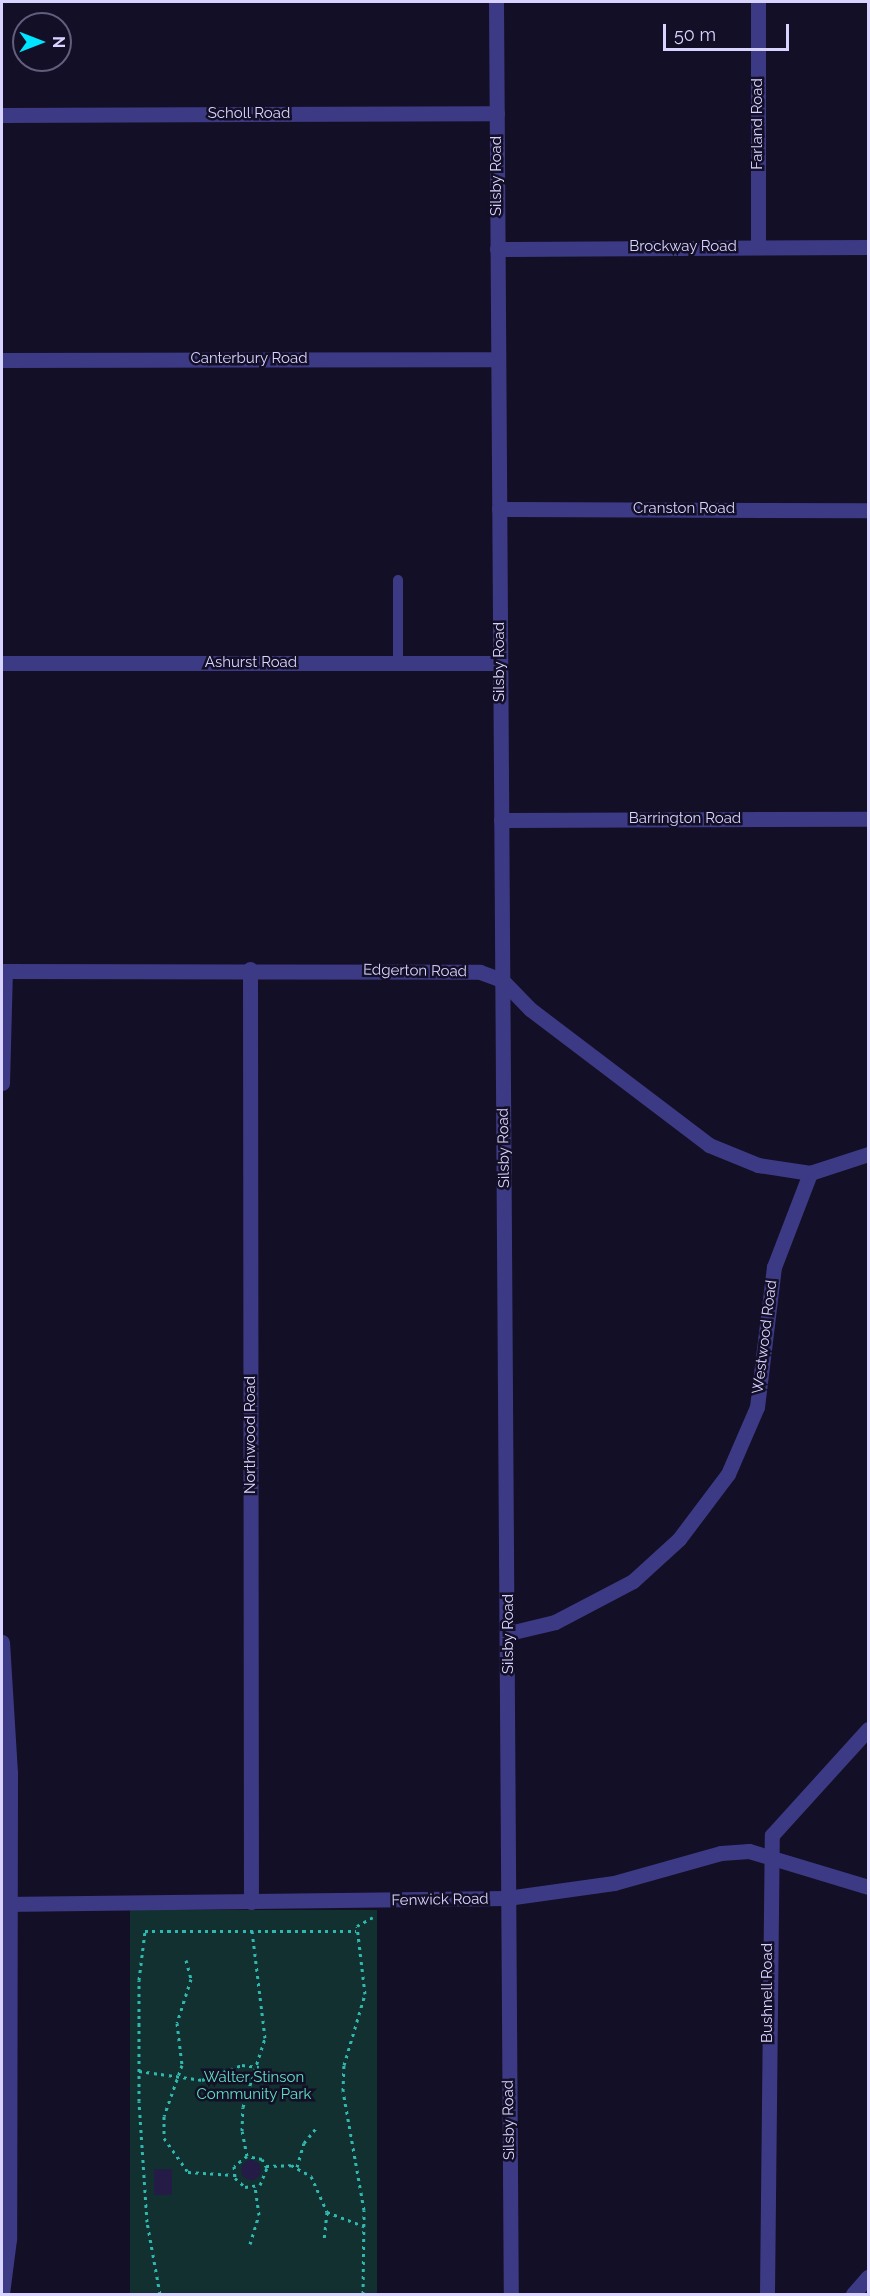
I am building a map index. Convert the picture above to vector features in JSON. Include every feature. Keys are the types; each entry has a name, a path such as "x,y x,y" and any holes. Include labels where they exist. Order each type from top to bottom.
{"street":[{"name":"Silsby Road","path":"496,2 496,359 509,1634 507,1898 511,2295"},
{"name":"Farland Road","path":"758,2 758,247"},
{"name":"Scholl Road","path":"2,115 497,113"},
{"name":"Brockway Road","path":"497,249 868,247"},
{"name":"Canterbury Road","path":"2,360 496,359"},
{"name":"Cranston Road","path":"499,509 868,510"},
{"name":"Ashurst Road","path":"2,663 500,663"},
{"name":"Barrington Road","path":"501,820 868,819"},
{"name":"Edgerton Road","path":"3,971 250,969 480,972 502,980"},
{"name":"Northwood Road","path":"250,969 251,1902"},
{"path":"2,1083 3,971"},
{"path":"502,980 530,1010 709,1145 758,1165 810,1173 868,1154"},
{"name":"Westwood Road","path":"509,1634 565,1618 633,1581 679,1539 728,1474 757,1407 774,1267 810,1173"},
{"path":"2,1642 9,1694 5,1904 9,2239 2,2295"},
{"name":"Bushnell Road","path":"767,2295 769,1855 772,1835 868,1729"},
{"name":"Fenwick Road","path":"5,1904 507,1898 614,1883 721,1852 769,1855 868,1887"},
{"path":"853,2295 868,2277"}],"lane":[{"path":"398,579 398,663"}],"path":[{"path":"363,2295 364,2226 343,2091 344,2065 365,1994 356,1931 362,1920 378,1917"},
{"path":"247,2156 243,2107 259,2067 264,2029 254,1980 252,1930"},
{"path":"160,2295 147,2222 139,2071 139,1980 145,1931 356,1931"},
{"path":"186,1960 191,1979 177,2023 180,2075 164,2116 167,2148 196,2176 234,2175"},
{"path":"139,2071 180,2075 202,2080 242,2065 259,2067"},
{"path":"297,2167 304,2143 318,2126"},
{"path":"247,2156 262,2158 266,2166 264,2181 255,2186 241,2185 234,2175 235,2164 247,2156"},
{"path":"266,2166 297,2167 311,2176 327,2212 324,2240"},
{"path":"250,2244 258,2222 255,2186"},
{"path":"327,2212 364,2226"}],"green space":[{"name":"Walter Stinson Community Park","path":"130,1910 377,1910 377,2294 130,2294"}],"building":[{"path":"251,2160 258,2163 261,2170 258,2177 251,2180 244,2177 241,2170 244,2163"},
{"path":"154,2169 172,2169 172,2195 154,2195"}]}
